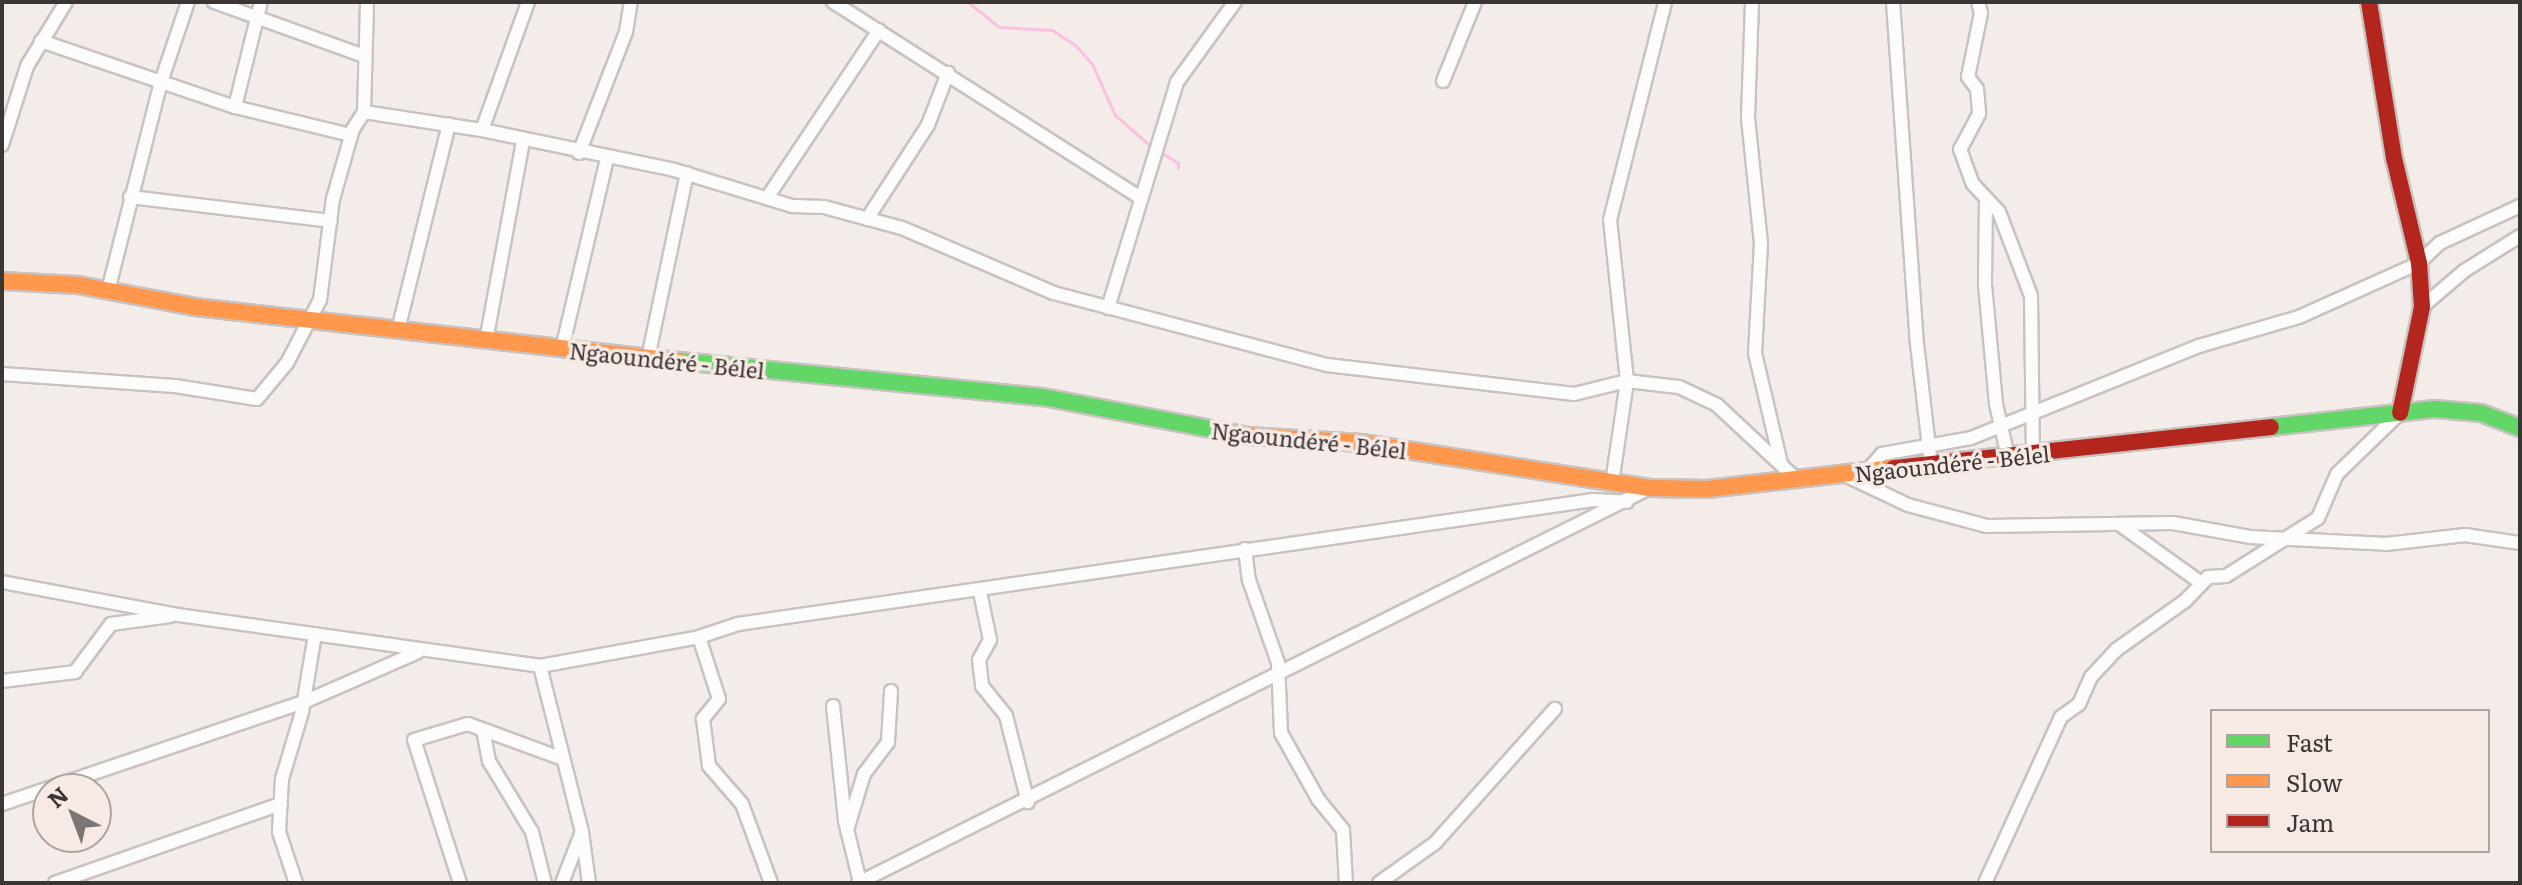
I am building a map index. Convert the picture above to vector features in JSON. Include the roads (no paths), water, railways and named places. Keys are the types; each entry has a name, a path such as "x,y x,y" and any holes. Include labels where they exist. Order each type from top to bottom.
{"main road":[{"path":"2369,2 2394,158 2419,263 2422,307 2400,413"},
{"name":"Ngaoundéré - Bélel","path":"2,281 108,291 486,341 1043,397 1241,436 1362,443 1650,488 1707,489 1794,477 1845,475 1868,470 2400,413 2481,413 2520,428"}],"street":[{"path":"2,145 27,66 66,2"},
{"path":"108,291 162,80 188,2"},
{"path":"214,2 364,56"},
{"path":"235,107 261,2"},
{"path":"2,374 175,386 257,399 287,363 320,300 331,221 351,135 364,112 367,2"},
{"path":"482,130 528,2"},
{"path":"579,153 626,32 631,2"},
{"path":"833,2 1139,197"},
{"path":"1108,308 1139,197 1177,82 1235,2"},
{"path":"1443,81 1475,2"},
{"path":"1612,483 1627,381 1610,220 1665,2"},
{"path":"1752,2 1748,118 1761,243 1755,353 1781,464"},
{"path":"1893,2 1931,465"},
{"path":"1978,2 1981,13 1968,77 1977,89 1979,114 1960,149 1973,184 1999,212 2031,296 2033,454"},
{"path":"769,195 879,30"},
{"path":"41,41 235,107 351,135"},
{"path":"867,219 928,125 948,73"},
{"path":"364,112 482,130 579,153 687,173 769,195 792,206 824,207 982,259 1054,293 1327,365 1574,394 1627,381 1679,387 1717,405 1794,477"},
{"path":"398,330 449,124"},
{"path":"486,341 523,141"},
{"path":"562,349 607,158"},
{"path":"648,358 687,173"},
{"path":"130,197 331,221"},
{"path":"1986,199 1985,285 2001,426 2008,457"},
{"path":"1868,470 1882,454 1929,442 1971,438 2199,346 2299,317 2419,263 2440,243 2520,206"},
{"path":"2422,307 2464,271 2520,236"},
{"path":"1985,883 2061,717 2079,704 2091,677 2116,650 2185,601 2201,583 2226,576 2318,518 2337,474 2400,413"},
{"path":"1845,475 1908,505 1987,526 2173,523 2250,537 2287,536 2386,544 2465,535 2520,543"},
{"path":"833,706 847,830 859,882 1028,802 1650,488"},
{"path":"2,582 178,615 418,652 540,666 699,637 738,624 980,592 1245,549 1593,500 1627,502"},
{"path":"2119,524 2201,583"},
{"path":"1245,549 1249,580 1279,676 1281,733 1318,799 1343,830 1346,883"},
{"path":"980,592 990,640 979,660 982,686 1006,716 1028,802"},
{"path":"2,681 75,672 111,624 178,615"},
{"path":"296,883 279,832 281,804 304,702 315,634"},
{"path":"699,637 719,699 703,719 709,766 742,804 771,883"},
{"path":"2,804 304,702 418,652"},
{"path":"540,666 582,832 589,883"},
{"path":"847,830 864,774 888,742 891,691"},
{"path":"1379,883 1435,843 1555,709"},
{"path":"460,883 414,740 468,724 563,759"},
{"path":"483,730 489,761 532,832 545,883"},
{"path":"55,883 281,804"},
{"path":"562,883 582,832"}],"waterway":[{"path":"968,2 999,27 1052,30 1075,45 1092,64 1115,115 1153,148"},
{"path":"1160,152 1178,163 1178,168"}]}
